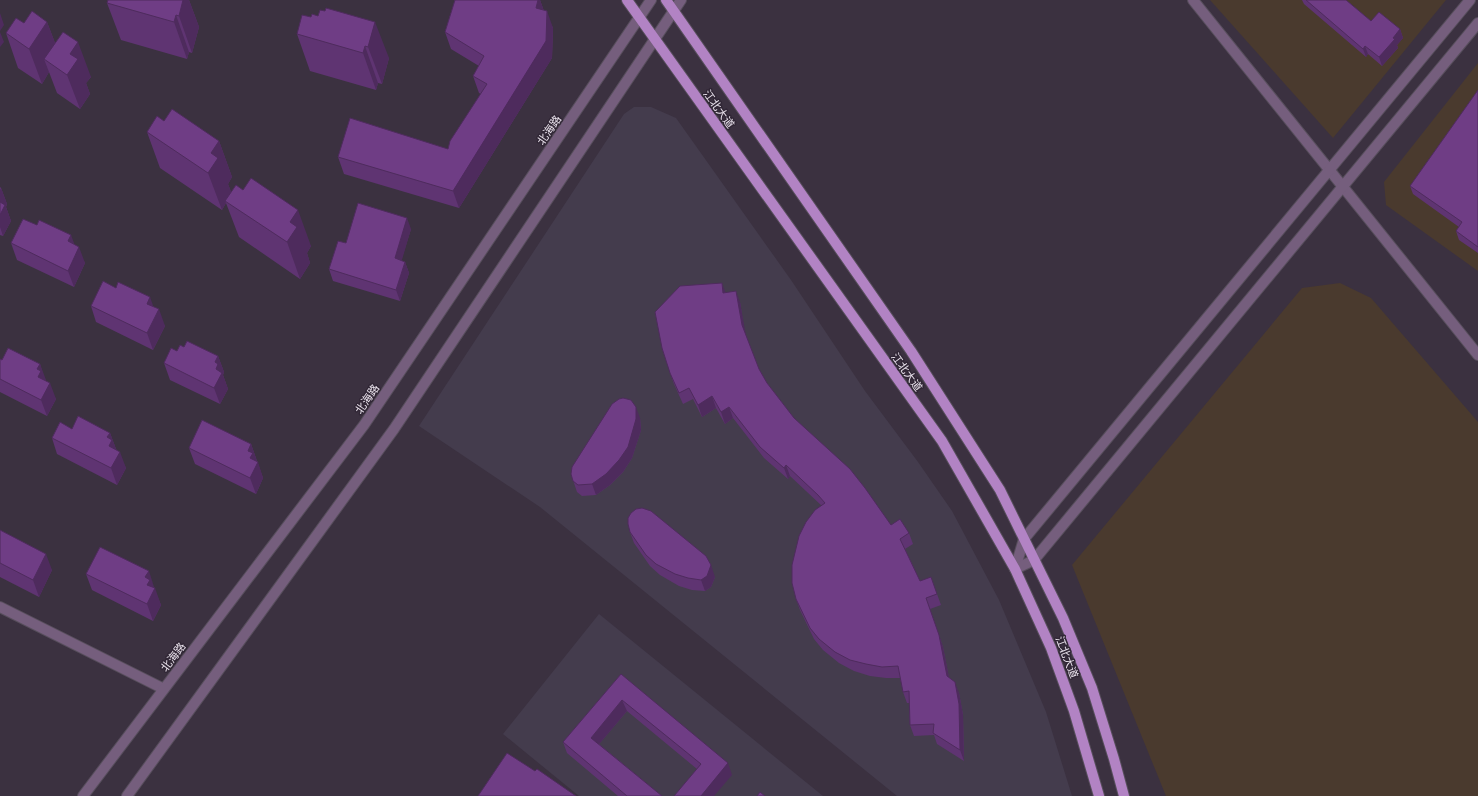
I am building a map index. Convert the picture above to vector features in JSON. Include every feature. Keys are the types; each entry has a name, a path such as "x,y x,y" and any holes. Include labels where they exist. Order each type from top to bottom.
{"main road":[{"name":"江北大道","path":"627,0 942,441 1016,569 1051,648 1074,710 1099,796"},
{"name":"江北大道","path":"666,0 911,351 1000,490 1063,618 1092,688 1124,796"}],"street":[{"name":"北海路","path":"83,796 364,425 651,0"},
{"path":"127,796 394,430 589,135 681,0"},
{"path":"1193,0 1478,355"},
{"path":"1016,569 1024,539 1470,0"},
{"path":"1016,569 1034,560 1478,23"},
{"path":"0,607 160,687"}],"shaded area":[{"path":"1210,0 1446,0 1333,138"},
{"path":"1478,63 1478,271 1386,205 1384,182"},
{"path":"634,107 651,107 676,118 791,280 865,391 918,462 952,511 999,600 1046,712 1072,796 897,796 540,507 419,426 624,114"},
{"path":"1340,283 1371,298 1478,422 1478,796 1166,796 1072,565 1302,288"},
{"path":"599,614 823,796 579,796 503,734"}],"building":[{"path":"108,0 183,0 179,16 176,15 174,22 107,3"},
{"path":"455,0 538,0 536,8 547,11 546,41 453,191 338,157 350,118 448,149 450,141 487,84 473,76 484,56 445,32"},
{"path":"1306,0 1346,0 1371,21 1379,12 1400,29 1393,38 1395,39 1379,57 1365,46 1363,49"},
{"path":"326,8 375,22 368,47 365,46 363,53 297,34 302,15 311,17 312,14 318,16 320,10 325,11"},
{"path":"32,11 47,22 29,49 6,33 16,18 24,23"},
{"path":"63,32 78,42 70,54 78,59 67,75 44,59"},
{"path":"1478,90 1478,247 1456,231 1462,222 1410,186"},
{"path":"172,109 219,141 211,153 218,158 208,173 147,132 157,116 164,121"},
{"path":"251,178 298,210 290,222 297,227 287,242 225,201 236,185 243,190"},
{"path":"0,202 5,205 0,215"},
{"path":"358,203 407,218 395,258 405,262 396,290 329,269 338,241 346,243"},
{"path":"23,219 37,225 39,220 71,235 68,241 79,247 68,271 11,243"},
{"path":"103,281 116,288 118,282 150,297 147,304 159,309 147,333 91,306"},
{"path":"722,283 723,293 736,291 742,325 759,369 767,383 794,418 850,469 891,525 900,519 909,533 900,539 920,581 931,577 937,594 926,598 939,635 947,676 955,682 959,704 960,750 933,733 934,724 910,725 909,691 903,692 898,666 882,667 850,660 835,652 819,639 810,628 796,599 792,583 792,565 799,536 806,522 815,510 825,503 786,465 784,468 760,447 729,407 721,412 712,396 698,405 689,388 679,393 670,373 662,348 655,312 680,286"},
{"path":"187,341 218,356 215,362 218,364 216,369 222,373 214,388 164,363 171,348 177,351 180,345 184,347"},
{"path":"8,348 40,364 37,369 41,371 38,377 50,383 41,400 0,379 0,359 2,360"},
{"path":"623,398 631,400 636,407 636,419 628,447 619,460 606,474 592,484 578,485 573,481 571,474 572,467 612,404"},
{"path":"78,416 110,433 107,437 112,440 109,446 120,452 111,468 52,438 60,422 72,429"},
{"path":"202,420 251,444 248,451 253,453 250,458 258,462 250,478 189,448"},
{"path":"642,508 651,511 706,556 711,565 707,576 701,580 675,574 656,564 646,555 630,532 628,524 628,518 631,513 636,509"},
{"path":"0,530 46,554 33,580 0,563"},
{"path":"100,547 149,571 145,577 150,580 147,585 155,588 147,604 86,574"},
{"path":"621,674 728,763 701,796 674,796 701,764 622,700 591,738 662,796 627,796 563,742"},
{"path":"507,753 535,771 537,769 576,796 478,796"},
{"path":"760,792 765,796 757,796"}]}
